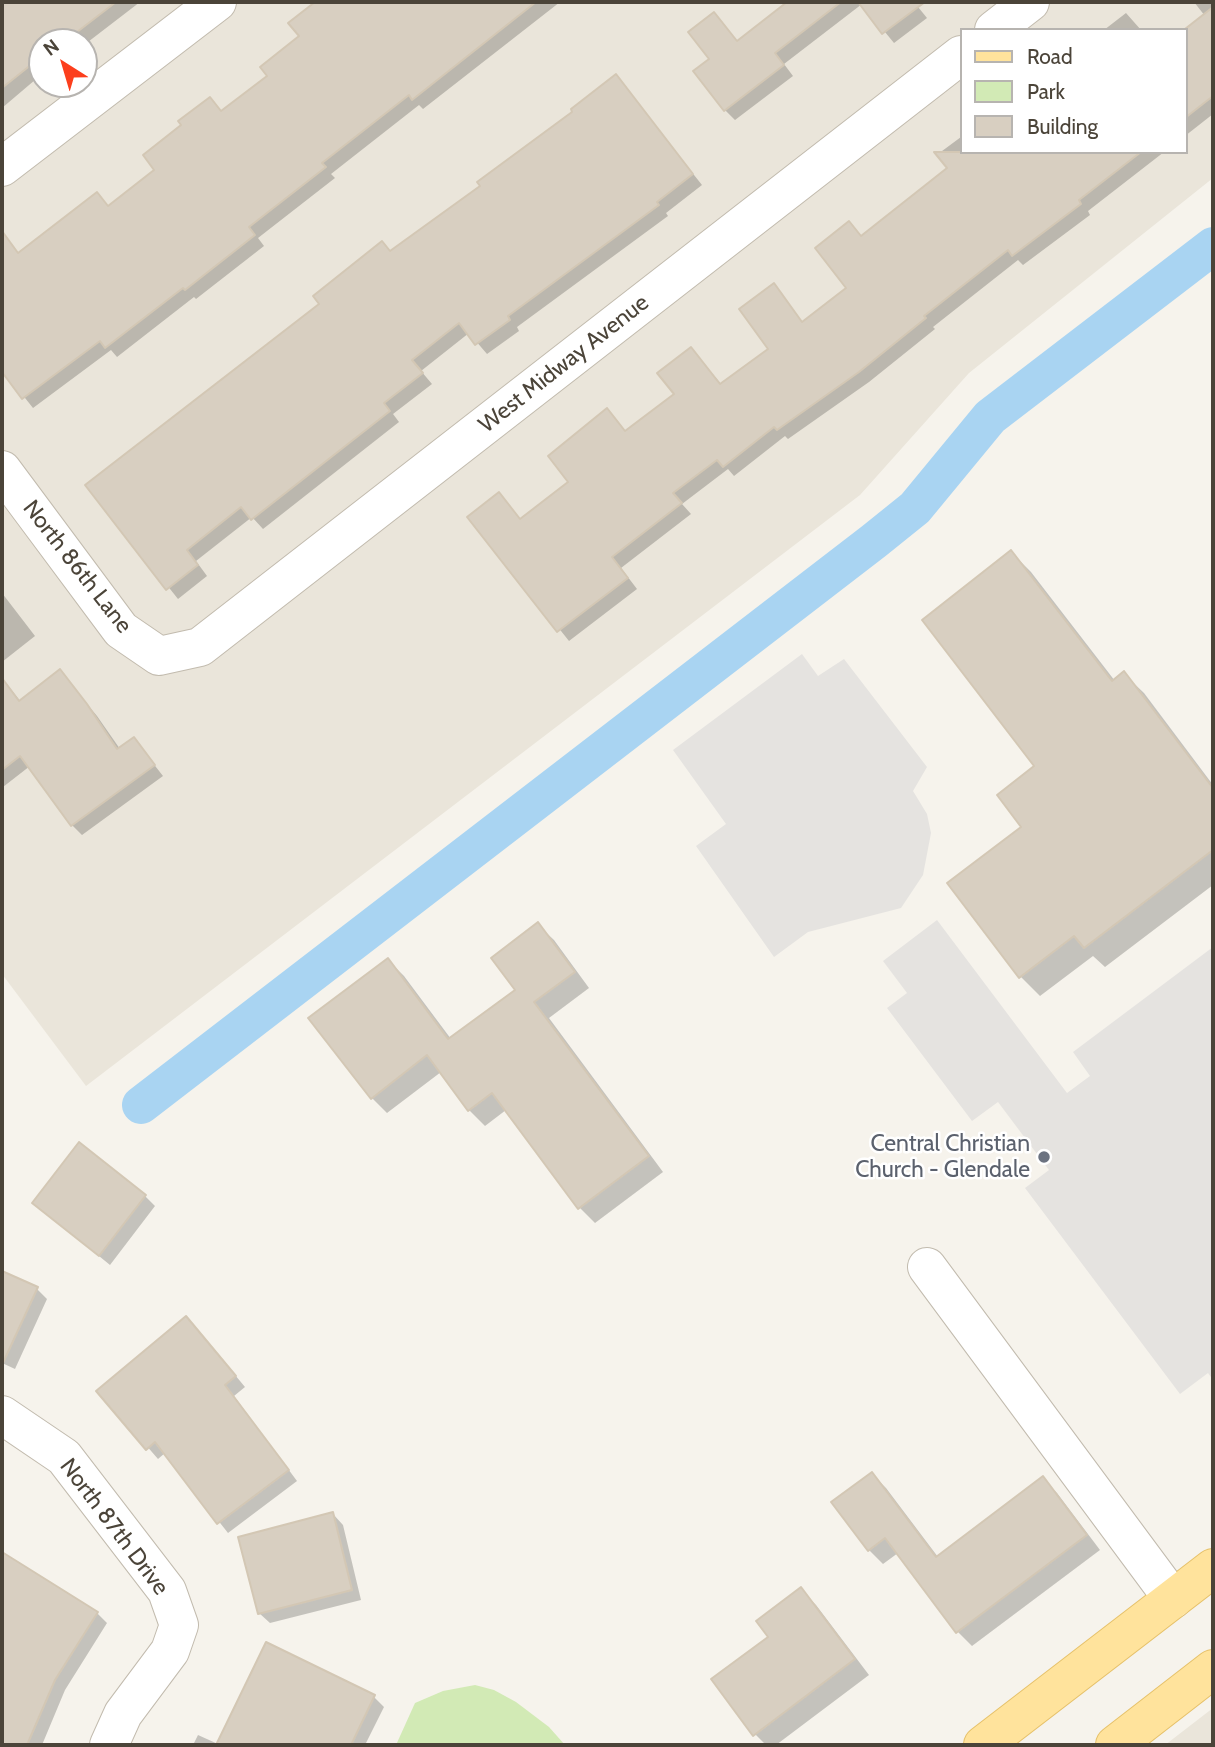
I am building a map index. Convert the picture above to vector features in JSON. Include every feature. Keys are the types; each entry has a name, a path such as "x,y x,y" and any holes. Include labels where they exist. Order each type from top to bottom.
{"main road":[{"path":"983,1745 1213,1568"},
{"path":"1115,1745 1213,1669"}],"street":[{"path":"2,167 217,2"},
{"path":"997,28 1030,2"},
{"name":"West Midway Avenue","path":"159,656 200,647 960,56"},
{"name":"North 86th Lane","path":"2,470 121,630 159,656"},
{"path":"927,1268 1173,1599"},
{"name":"North 87th Drive","path":"2,1415 64,1457 167,1591 179,1625 170,1651 123,1714 109,1745"}],"shaded area":[{"path":"2,2 1213,2 1213,178 969,373 860,495 86,1086 2,974"},
{"path":"802,654 818,676 844,659 927,767 913,791 927,814 931,833 923,875 901,908 808,932 774,957 696,846 726,824 673,750"},
{"path":"937,920 1067,1093 1090,1076 1073,1052 1213,947 1213,1380 1208,1373 1180,1394 1025,1188 1049,1170 998,1102 972,1121 887,1008 907,993 883,961"},
{"path":"1213,1708 1213,1745 1165,1745"}],"green space":[{"path":"475,1685 494,1690 516,1702 549,1727 565,1745 396,1745 415,1703 443,1691"}],"building":[{"path":"2,2 116,2 82,28 28,28 28,67 2,88"},
{"path":"315,2 536,2 412,100 409,95 322,163 326,167 249,227 255,235 185,290 183,288 105,348 100,341 22,399 2,372 2,231 18,253 97,192 108,206 154,170 143,155 181,125 178,121 210,97 221,111 267,76 260,67 299,36 288,23"},
{"path":"787,2 841,2 775,53 784,65 724,111 693,71 709,59 688,32 714,12 737,41"},
{"path":"858,2 925,2 882,34"},
{"path":"1213,7 1213,96 1187,116 1187,28"},
{"path":"616,74 693,174 657,202 659,205 508,316 510,320 475,345 459,323 412,360 423,373 384,403 390,411 251,520 241,507 187,550 198,565 166,590 85,485 319,304 313,296 382,241 390,251 480,186 477,182 572,112 571,109"},
{"path":"934,152 1138,154 1079,200 1081,204 1012,256 1008,250 924,316 926,318 859,372 777,430 774,427 723,467 717,460 673,493 682,503 612,557 628,578 557,632 467,517 499,492 520,519 568,482 548,456 607,408 625,431 674,394 657,373 691,347 720,384 768,349 739,309 774,283 802,322 846,288 815,248 849,221 861,236 947,168"},
{"path":"1011,550 1112,681 1124,671 1213,788 1213,850 1084,948 1074,936 1019,978 947,883 1021,827 997,795 1034,766 922,620"},
{"path":"60,669 117,749 134,737 155,765 71,826 20,756 2,770 2,678 19,701"},
{"path":"538,922 575,972 534,1002 649,1156 578,1209 492,1093 468,1111 427,1055 371,1099 308,1018 388,958 448,1039 515,990 491,958"},
{"path":"79,1142 146,1195 99,1256 32,1203"},
{"path":"2,1271 38,1287 2,1365"},
{"path":"186,1316 236,1376 225,1385 289,1470 217,1524 155,1442 146,1450 96,1391"},
{"path":"872,1472 936,1557 1043,1476 1087,1535 956,1633 885,1538 868,1551 831,1502"},
{"path":"333,1512 352,1590 258,1614 238,1537"},
{"path":"2,1552 98,1612 55,1680 27,1745 2,1745"},
{"path":"801,1587 855,1659 753,1736 711,1679 768,1637 756,1621"},
{"path":"266,1642 375,1695 351,1745 216,1745"}],"waterway":[{"path":"141,1105 874,541 915,508 990,417 1213,246"}],"place":[{"name":"Central Christian Church - Glendale","path":"1044,1157"}]}
